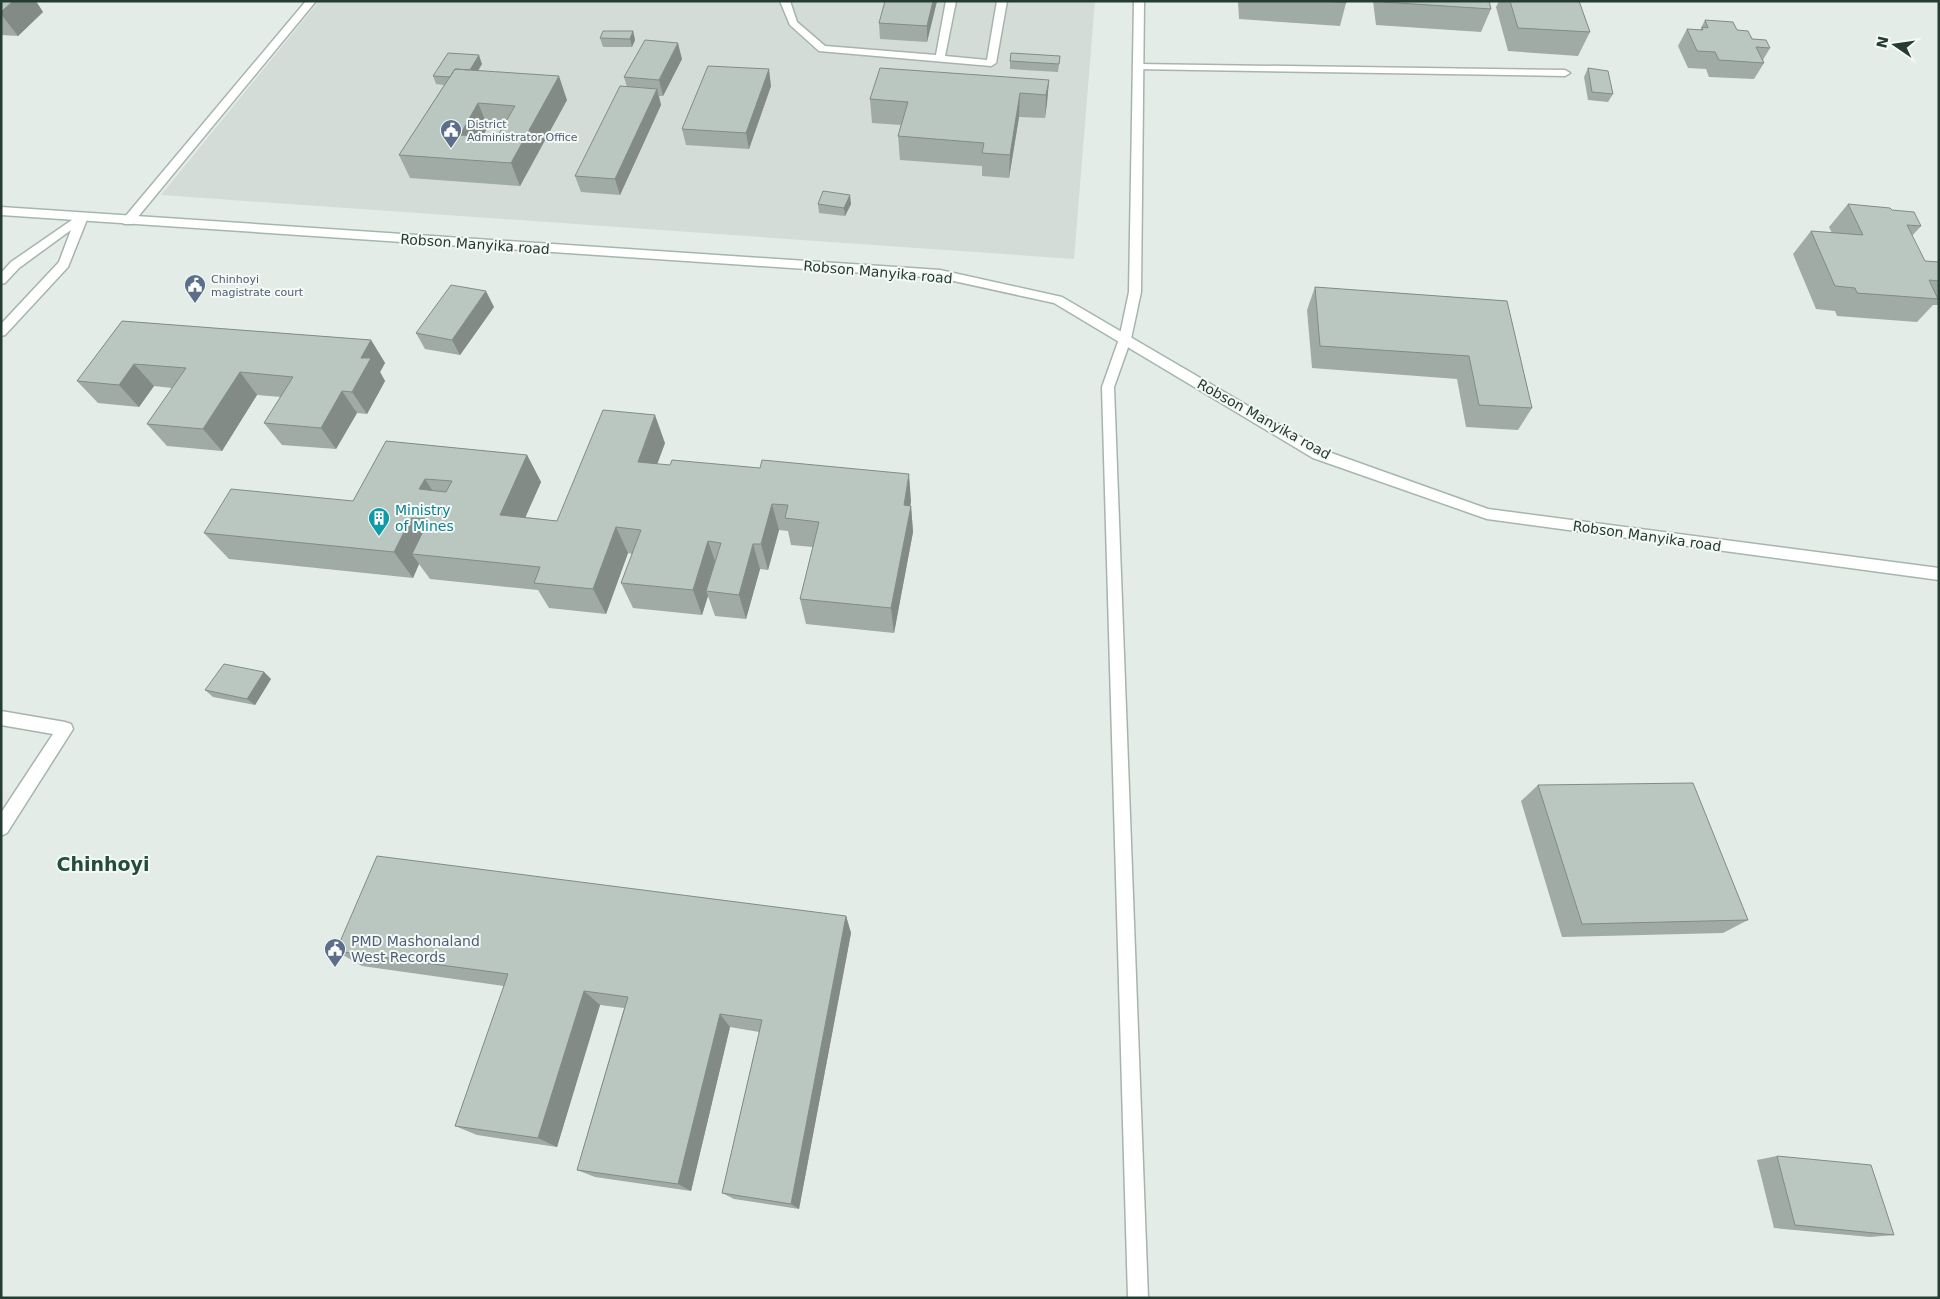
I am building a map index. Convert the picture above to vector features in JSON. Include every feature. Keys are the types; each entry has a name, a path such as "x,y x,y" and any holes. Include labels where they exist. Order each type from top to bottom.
{"street":[{"path":"128,220 311,1"},
{"path":"786,1 793,23 822,50 991,63 1002,1"},
{"path":"940,59 951,1"},
{"path":"1138,1298 1108,387 1126,340 1135,292 1139,1"},
{"path":"1138,67 1565,73"},
{"name":"Robson Manyika road","path":"1,211 940,274 1058,300 1318,454 1487,514 1939,574"},
{"path":"1,280 15,265 82,217"},
{"path":"1,332 64,264 82,217"},
{"path":"1,718 65,729 1,828"}],"shaded area":[{"path":"319,1 1095,1 1074,259 161,195"}],"building":[{"path":"1,1 13,1 1,12"},
{"path":"885,1 933,1 927,26 879,23"},
{"path":"1325,1 1346,1 1346,3"},
{"path":"1489,1 1491,9 1383,2"},
{"path":"1510,1 1579,1 1590,32 1518,28"},
{"path":"1705,20 1733,22 1737,30 1748,31 1752,39 1766,40 1770,48 1756,47 1764,63 1719,60 1715,52 1697,51 1687,29 1703,30 1702,27 1708,28"},
{"path":"603,31 633,31 630,39 600,38"},
{"path":"645,40 678,43 659,80 624,77"},
{"path":"448,53 479,55 470,70 455,69 450,77 433,76"},
{"path":"1011,53 1060,56 1059,64 1010,61"},
{"path":"708,66 769,69 746,133 682,129"},
{"path":"880,68 1049,80 1046,95 1020,93 1010,155 982,153 984,143 898,136 908,102 870,99"},
{"path":"1588,68 1608,71 1613,94 1592,92"},
{"path":"455,69 559,76 511,163 399,155","holes":["478,103 515,106 497,137 460,135"]},
{"path":"620,86 657,89 615,179 575,176"},
{"path":"823,191 850,195 844,208 818,204"},
{"path":"1848,204 1914,212 1921,226 1907,225 1925,261 1939,262 1939,281 1929,280 1938,299 1857,293 1855,288 1835,286 1811,231 1863,235"},
{"path":"451,285 486,291 452,340 416,333"},
{"path":"1315,287 1507,301 1532,408 1479,405 1469,356 1320,346"},
{"path":"122,321 371,340 361,358 371,358 352,392 342,391 321,428 264,423 293,377 240,372 203,429 147,424 186,368 134,364 119,385 77,381"},
{"name":"Ministry of Mines","path":"603,410 655,415 638,462 670,465 672,460 760,468 762,460 909,474 904,505 911,506 891,608 800,599 819,522 785,518 788,505 772,504 761,544 753,544 739,595 706,591 721,543 708,541 693,590 621,583 641,530 616,527 593,589 534,583 540,567 412,554 429,519 411,518 394,552 204,533 231,489 353,501 386,441 527,455 500,515 557,521","holes":["425,479 452,481 446,492 419,489"]},
{"path":"224,664 264,672 247,699 205,690"},
{"path":"1693,783 1748,920 1582,924 1538,785"},
{"path":"377,856 846,916 791,1204 722,1193 762,1020 720,1014 678,1184 577,1170 628,997 584,991 538,1138 455,1126 508,974 336,951"},
{"path":"1777,1156 1871,1165 1894,1235 1795,1225"}],"place":[{"name":"District Administrator Office","path":"451,149"},
{"name":"Chinhoyi magistrate court","path":"195,304"},
{"name":"Ministry of Mines","path":"379,537"},
{"name":"PMD Mashonaland West Records","path":"335,968"}],"district":[{"name":"Chinhoyi","path":"103,864"}]}
